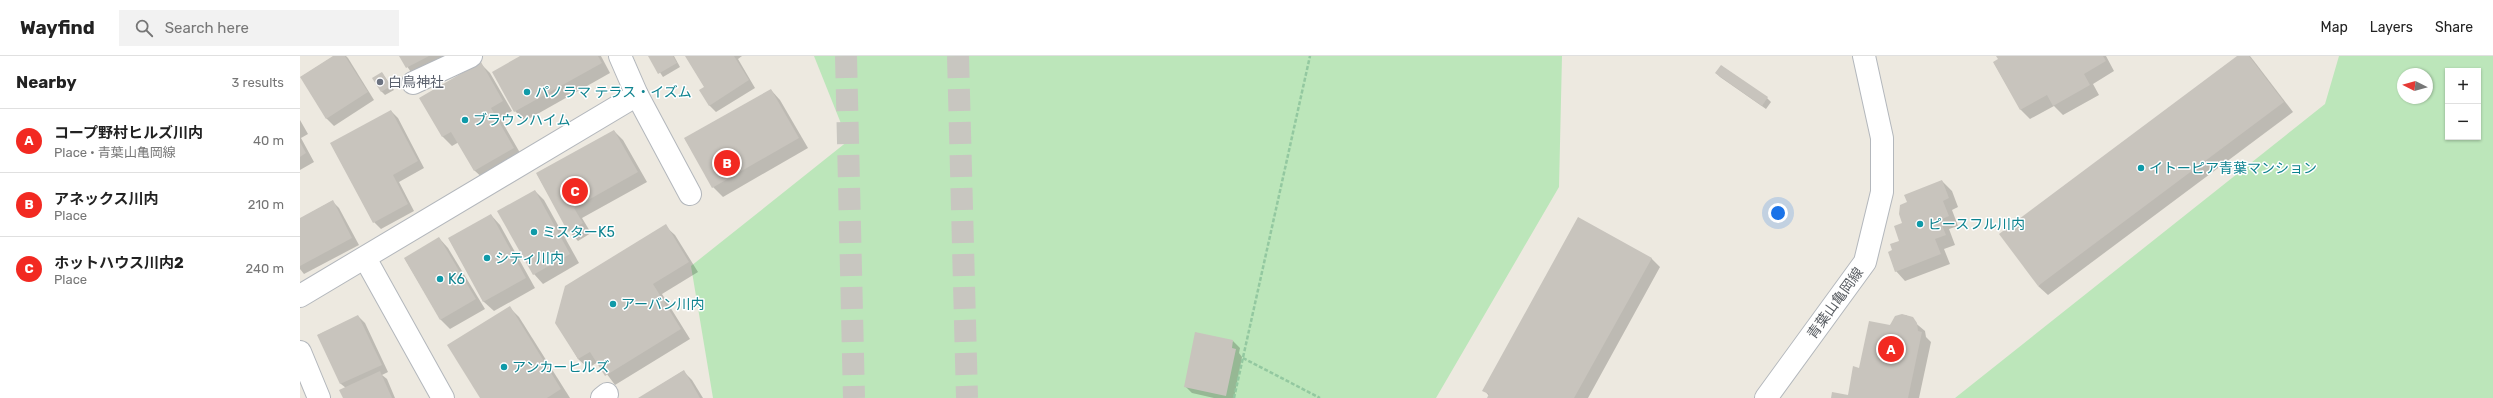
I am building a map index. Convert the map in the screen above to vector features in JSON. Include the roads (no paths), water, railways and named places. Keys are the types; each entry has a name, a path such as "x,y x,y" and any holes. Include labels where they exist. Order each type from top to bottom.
{"street":[{"path":"413,83 471,56"},
{"path":"620,56 636,95 690,194"},
{"name":"青葉山亀岡線","path":"1766,398 1865,262 1882,192 1882,138 1864,56"},
{"path":"300,296 636,95"},
{"path":"365,258 443,398"},
{"path":"300,352 319,398"}],"tunnel":[{"path":"846,56 854,398"},
{"path":"958,56 967,398"}],"place":[{"name":"白鳥神社","path":"380,82"},
{"name":"パノラマ テラス・イズム","path":"527,92"},
{"name":"ブラウンハイム","path":"465,120"},
{"name":"アネックス川内","path":"727,163"},
{"name":"イトーピア青葉マンション","path":"2141,168"},
{"name":"ホットハウス川内2","path":"575,191"},
{"name":"ピースフル川内","path":"1920,224"},
{"name":"ミスターK5","path":"534,232"},
{"name":"シティ川内","path":"487,258"},
{"name":"K6","path":"440,279"},
{"name":"アーバン川内","path":"613,304"},
{"name":"コープ野村ヒルズ川内","path":"1891,349"},
{"name":"アンカーヒルズ","path":"504,367"}]}
